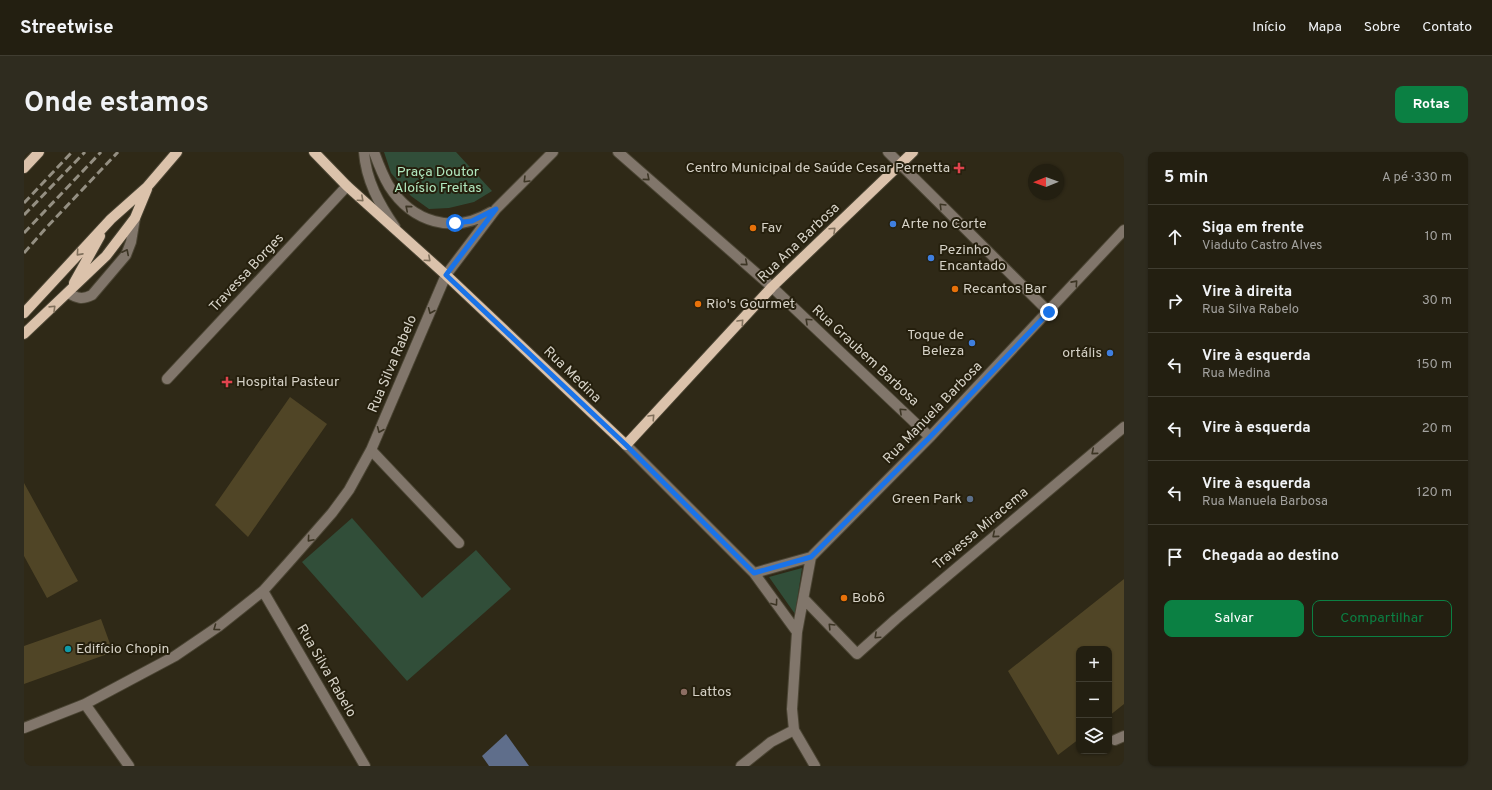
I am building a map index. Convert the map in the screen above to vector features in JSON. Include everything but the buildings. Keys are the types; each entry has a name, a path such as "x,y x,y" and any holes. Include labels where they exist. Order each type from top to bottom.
{"main road":[{"path":"24,168 39,152"},
{"path":"24,313 111,219 148,187 178,152"},
{"name":"Rua Medina","path":"314,152 347,186 446,275 626,445"},
{"name":"Rua Ana Barbosa","path":"626,445 772,288 901,166 913,152"},
{"path":"24,334 68,294 106,256 135,218 148,187"},
{"path":"68,294 111,219"}],"street":[{"path":"364,152 371,185 383,209 399,233"},
{"path":"374,152 388,185 399,200 423,218 439,223 472,221 496,209"},
{"name":"Rua Silva Rabelo","path":"24,728 85,704 175,656 263,591 332,513 349,490 372,450 446,275 496,209 553,152"},
{"name":"Rua Graubem Barbosa","path":"618,152 772,288 930,437"},
{"path":"888,152 1049,312"},
{"name":"Travessa Borges","path":"167,380 347,186"},
{"path":"68,294 85,299 92,294 126,255 131,242 135,218"},
{"name":"Rua Manuela Barbosa","path":"811,557 930,437 1049,312 1124,230"},
{"name":"Travessa Miracema","path":"804,599 857,654 896,618 1124,426"},
{"name":"Rua Medina","path":"626,445 754,573 797,632"},
{"path":"372,450 459,543"},
{"path":"754,573 811,557 797,632 792,679 792,709 794,730 815,766"},
{"name":"Rua Silva Rabelo","path":"263,591 366,766"},
{"path":"85,704 129,766"},
{"path":"741,766 771,742 794,730"}],"green space":[{"name":"Praça Doutor Aloísio Freitas","path":"384,152 456,152 492,191 474,202 449,208 429,209 411,196 391,173"},
{"path":"352,518 422,598 476,550 511,589 407,681 302,562"},
{"path":"802,568 795,614 769,577"}],"water":[{"path":"506,734 529,766 489,766 482,756"}],"railway":[{"path":"24,203 72,152"},
{"path":"24,215 85,152"},
{"path":"24,233 101,152"},
{"path":"24,253 118,152"}],"place":[{"name":"Centro Municipal de Saúde Cesar Pernetta","path":"959,168"},
{"name":"Arte no Corte","path":"893,224"},
{"name":"Fav","path":"753,228"},
{"name":"Pezinho Encantado","path":"931,258"},
{"name":"Recantos Bar","path":"955,289"},
{"name":"Rio's Gourmet","path":"698,304"},
{"name":"Toque de Beleza","path":"972,343"},
{"name":"ortális","path":"1110,353"},
{"name":"Hospital Pasteur","path":"227,382"},
{"name":"Green Park","path":"970,499"},
{"name":"Bobô","path":"844,598"},
{"name":"Edifício Chopin","path":"68,649"},
{"name":"Lattos","path":"684,692"}],"route":[{"path":"455,223 472,221 483,217 496,209 446,275 626,445 754,573 811,557 930,437 1049,312"}]}
